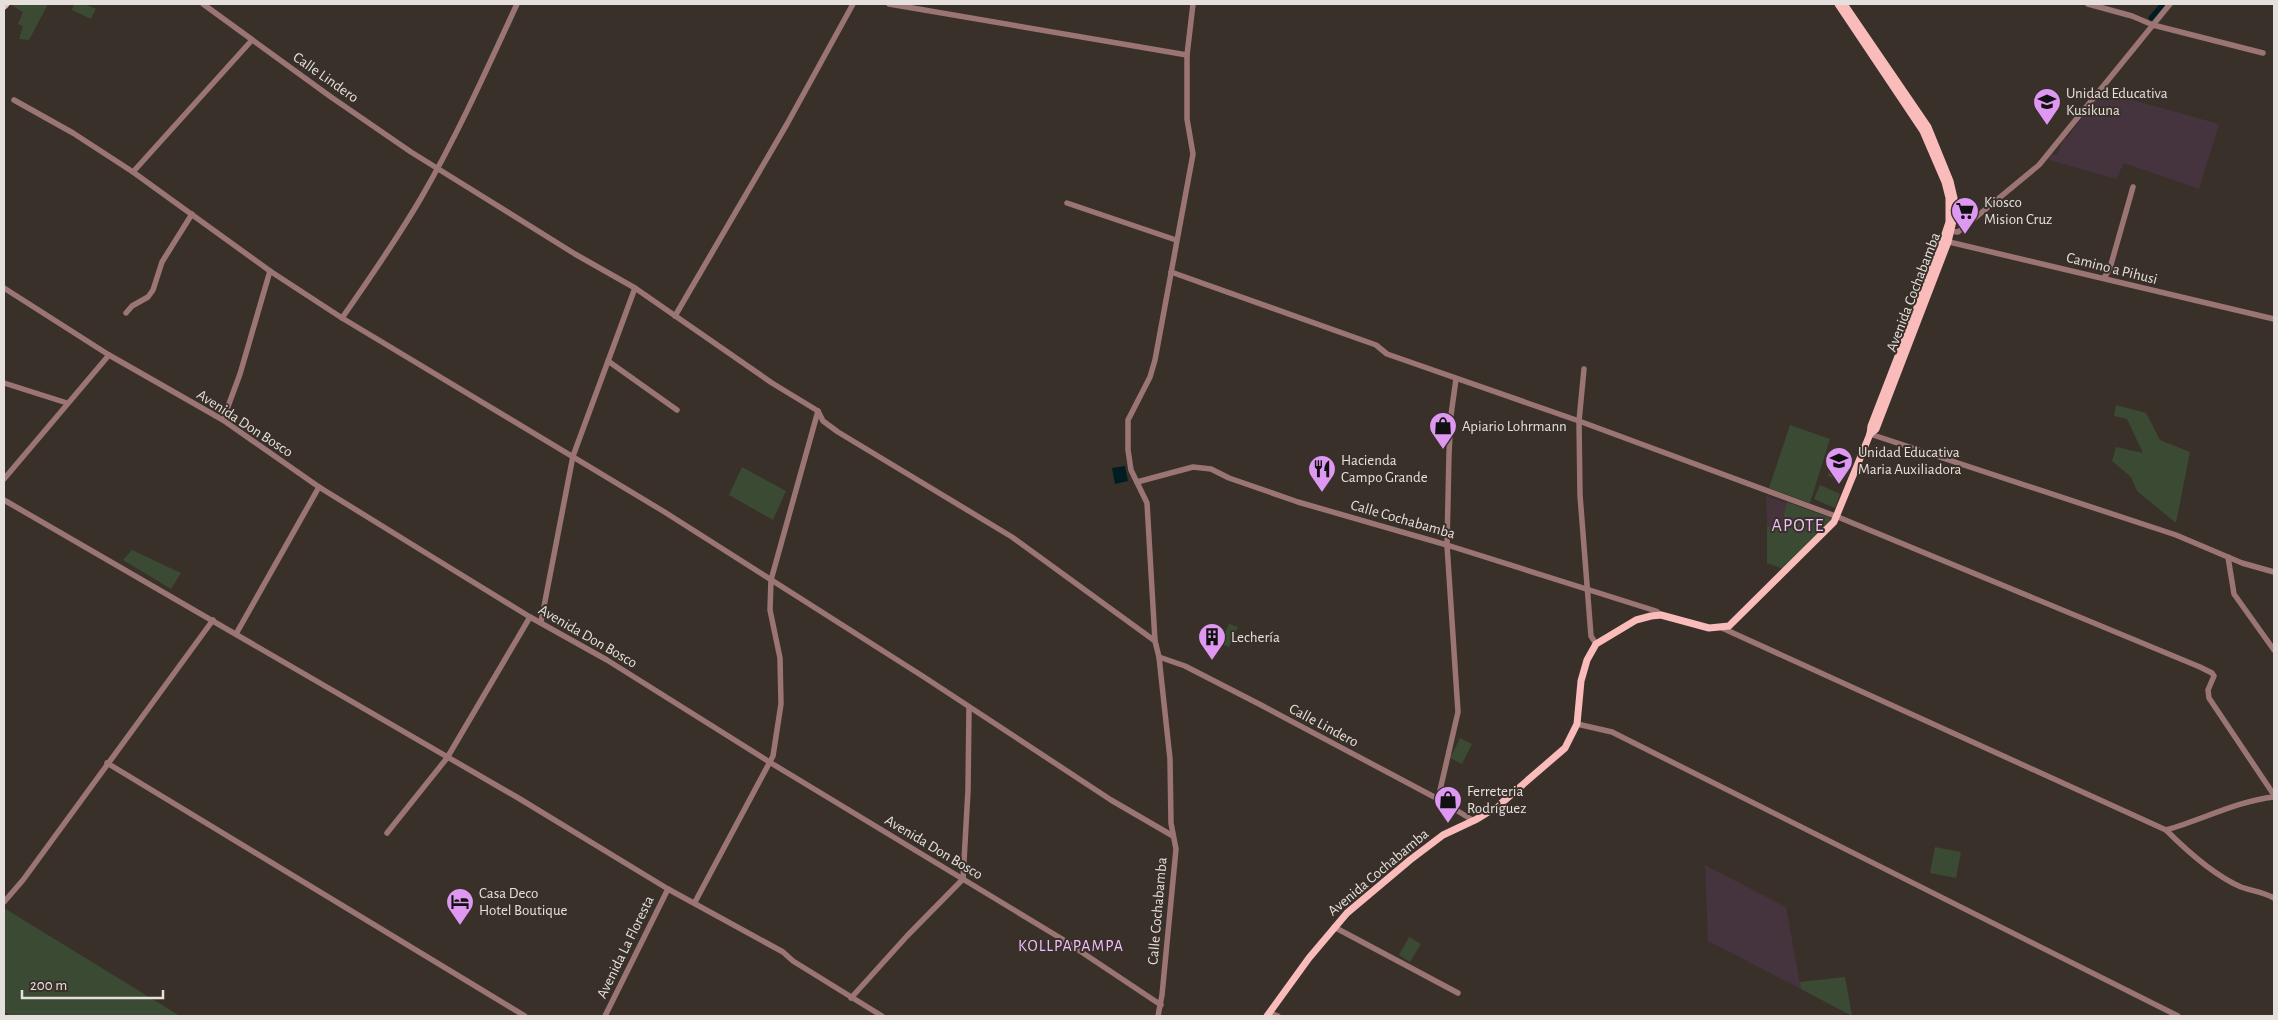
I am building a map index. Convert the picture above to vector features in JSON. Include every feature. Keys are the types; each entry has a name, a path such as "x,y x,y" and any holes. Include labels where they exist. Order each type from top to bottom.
{"main road":[{"name":"Avenida Cochabamba","path":"1838,4 1923,131 1947,193 1949,231"},
{"name":"Avenida Cochabamba","path":"1722,628 1733,622 1838,517 1870,434 1876,429 1889,386 1949,231 1954,198 1950,181 1928,127 1844,4"},
{"path":"1596,644 1636,620 1661,615 1709,628 1722,628"},
{"name":"Avenida Cochabamba","path":"1268,1014 1309,958 1347,913 1443,835 1474,821 1498,806 1566,748 1578,724 1581,682 1587,660 1596,644"}],"street":[{"name":"Calle Lindero","path":"203,4 331,97 437,168 635,288 772,383 818,411 823,421 1012,537 1155,641"},
{"path":"342,318 395,241 437,168 517,4"},
{"path":"675,316 788,124 853,4"},
{"path":"889,4 1187,55"},
{"name":"Calle Cochabamba","path":"1160,1016 1176,849 1171,823 1170,759 1159,657 1155,641 1147,503 1129,461 1128,420 1150,377 1155,360 1193,154 1187,119 1187,55 1193,4"},
{"path":"2088,4 2132,16 2153,25 2263,53"},
{"path":"1949,231 1958,232 2039,165 2170,4"},
{"path":"133,172 252,40"},
{"path":"14,100 73,132 133,172 270,271 342,318 573,456 771,580 1111,800 1173,836"},
{"path":"2104,278 2110,268 2133,187"},
{"path":"1067,203 1176,240"},
{"path":"126,313 132,306 148,297 153,290 162,262 192,214"},
{"name":"Camino a Pihusi","path":"1946,241 2104,278 2204,304 2274,319"},
{"path":"223,420 240,374 270,271"},
{"path":"1171,272 1369,342 1387,354 1579,421 1838,517 2033,596 2212,673 2214,676 2208,690 2209,698 2274,796 2225,809 2166,830"},
{"name":"Avenida Don Bosco","path":"4,288 109,355 223,420 320,486 530,617 607,660 771,763 1062,939 1161,1005"},
{"path":"541,622 573,456 635,288"},
{"path":"4,479 66,403 109,355"},
{"path":"608,361 677,410"},
{"path":"1584,369 1579,421 1580,495 1592,636 1596,644"},
{"path":"1438,799 1458,712 1448,544 1450,434 1456,379"},
{"path":"4,383 66,403"},
{"path":"695,902 771,763 781,704 780,658 770,610 771,580 818,411"},
{"path":"1870,434 2176,535 2228,557 2274,572"},
{"name":"Calle Cochabamba","path":"1137,482 1193,467 1211,469 1230,478 1298,502 1448,544 1656,611 1661,615"},
{"path":"236,634 320,486"},
{"path":"4,500 520,799 668,889 695,902 783,952 793,961 882,1016"},
{"path":"2228,557 2234,594 2274,650"},
{"path":"387,833 447,758 530,617"},
{"path":"4,902 213,620"},
{"path":"1722,628 2166,830 2179,844 2226,880 2243,888 2264,892 2274,898"},
{"name":"Calle Lindero","path":"1159,657 1185,666 1438,799 1474,821"},
{"path":"851,998 906,936 963,879 968,790 969,708"},
{"path":"1578,724 1612,732 2178,1016"},
{"path":"107,763 525,1016"},
{"name":"Avenida La Floresta","path":"605,1016 668,889"},
{"path":"1334,927 1458,993"},
{"path":"1268,1014 1278,1016"}],"shaded area":[{"path":"2101,91 2219,124 2199,189 2124,163 2116,179 2049,160 2051,154 2057,155 2064,138 2068,137"},
{"path":"1766,496 1787,503 1781,527 1767,526"},
{"path":"1705,865 1786,907 1801,989 1708,941"}],"green space":[{"path":"12,4 48,4 29,40 19,39 23,26 18,24 23,12"},
{"path":"74,4 85,4 96,9 91,19 72,10"},
{"path":"2116,405 2146,413 2160,440 2190,452 2176,523 2137,491 2131,477 2112,461 2116,447 2143,453 2127,419 2114,416"},
{"path":"1790,425 1830,439 1810,503 1769,488"},
{"path":"1835,455 1847,459 1839,480 1828,476"},
{"path":"742,467 786,491 773,520 729,495"},
{"path":"1820,485 1840,494 1835,508 1814,499"},
{"path":"1787,502 1833,519 1783,569 1767,563 1767,526 1781,527"},
{"path":"132,550 181,573 171,589 123,560"},
{"path":"1229,624 1238,627 1229,647 1220,644"},
{"path":"1460,738 1472,744 1462,764 1450,758"},
{"path":"1935,847 1961,852 1956,878 1930,873"},
{"path":"4,908 180,1016 11,1016 4,1012"},
{"path":"1409,937 1421,944 1410,962 1399,955"},
{"path":"1845,977 1852,1016 1801,989 1800,982"}],"water":[{"path":"1125,466 1128,481 1115,484 1112,468"}],"waterway":[{"path":"2151,18 2163,4"}],"place":[{"name":"Unidad Educativa Kusikuna","path":"2047,126"},
{"name":"Kiosco Mision Cruz","path":"1965,235"},
{"name":"Apiario Lohrmann","path":"1443,450"},
{"name":"Unidad Educativa Maria Auxiliadora","path":"1839,485"},
{"name":"Hacienda Campo Grande","path":"1322,493"},
{"name":"Lechería","path":"1212,661"},
{"name":"Ferreteria Rodríguez","path":"1448,824"},
{"name":"Casa Deco Hotel Boutique","path":"460,926"}],"district":[{"name":"APOTE","path":"1798,525"},
{"name":"KOLLPAPAMPA","path":"1071,945"}]}
